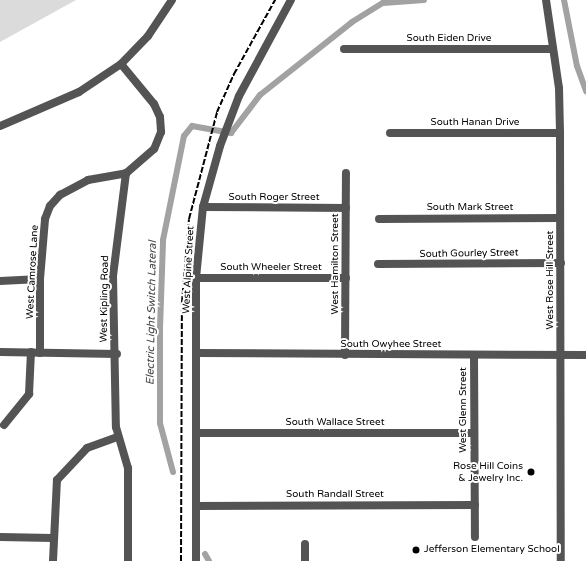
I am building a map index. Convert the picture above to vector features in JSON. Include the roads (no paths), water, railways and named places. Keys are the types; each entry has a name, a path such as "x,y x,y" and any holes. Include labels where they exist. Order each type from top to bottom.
{"street":[{"path":"0,126 79,92 121,64 148,36 172,0"},
{"name":"West Alpine Street","path":"196,561 196,278 203,208 224,132 239,96 291,0"},
{"name":"West Rose Hill Street","path":"546,0 553,49 560,133 561,561"},
{"name":"South Eiden Drive","path":"344,49 553,49"},
{"path":"121,64 154,104 160,117 161,132 154,149 126,173"},
{"name":"South Hanan Drive","path":"390,133 560,133"},
{"name":"West Hamilton Street","path":"346,172 346,355"},
{"name":"West Camrose Lane","path":"4,425 29,394 36,353 45,218 50,206 60,196 88,180 126,173"},
{"name":"West Kipling Road","path":"126,173 113,276 112,345 117,354 118,436 128,468 128,561"},
{"name":"South Roger Street","path":"203,208 346,208"},
{"name":"South Mark Street","path":"379,219 560,218"},
{"name":"South Gourley Street","path":"378,264 560,263"},
{"name":"South Wheeler Street","path":"196,278 346,278"},
{"path":"0,281 40,279"},
{"path":"0,352 117,354"},
{"name":"South Owyhee Street","path":"196,353 586,356"},
{"name":"West Glenn Street","path":"474,355 475,537"},
{"name":"South Wallace Street","path":"196,433 474,433"},
{"path":"53,561 57,480 87,448 118,436"},
{"name":"South Randall Street","path":"196,506 475,505"},
{"path":"0,537 53,538"},
{"path":"305,561 306,544"}],"waterway":[{"name":"Electric Light Switch Lateral","path":"173,472 160,423 160,328 163,240 184,136 192,126 231,133 260,95 352,22 383,3 424,0"},
{"path":"564,0 577,66 586,91"},
{"name":"Electric Light Switch Lateral","path":"205,554 209,561"}],"railway":[{"path":"181,561 182,302 189,219 217,112 234,74 275,0"}],"place":[{"name":"Rose Hill Coins & Jewelry Inc.","path":"531,472"},
{"name":"Jefferson Elementary School","path":"416,550"}]}
